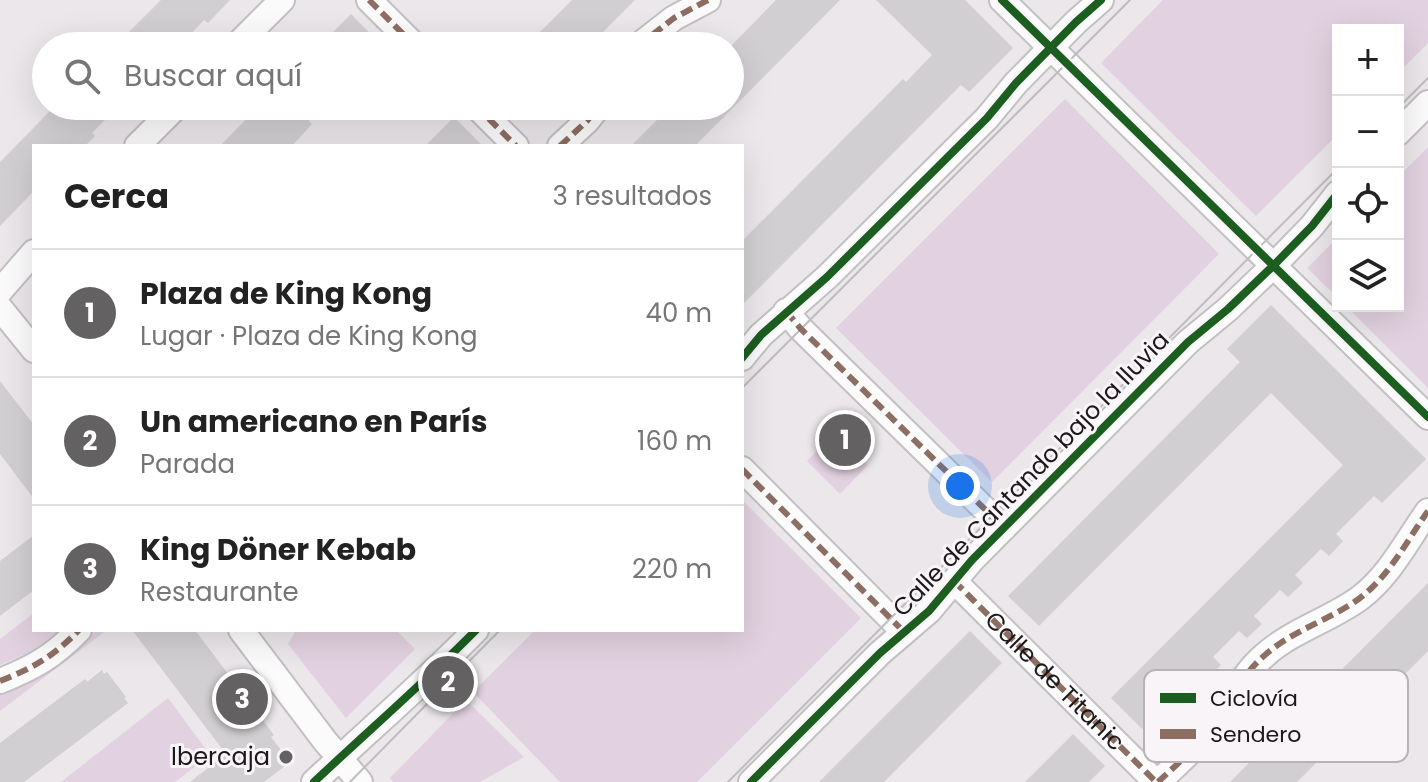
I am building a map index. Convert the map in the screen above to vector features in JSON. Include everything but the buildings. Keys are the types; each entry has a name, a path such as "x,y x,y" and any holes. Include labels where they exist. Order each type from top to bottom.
{"street":[{"path":"250,32 282,0"},
{"path":"369,0 401,32"},
{"path":"656,32 674,18 708,0"},
{"path":"1002,0 1428,417"},
{"path":"744,356 761,335 827,277 987,118 1016,83 1101,0"},
{"path":"1404,127 1428,103"},
{"path":"139,144 163,120"},
{"path":"490,120 514,144"},
{"path":"562,144 588,120"},
{"name":"Calle de Cantando bajo la lluvia","path":"751,782 880,653 929,611 1004,528 1188,342 1273,266 1332,201"},
{"path":"0,291 32,254"},
{"path":"0,308 32,348"},
{"path":"786,311 1004,528"},
{"path":"744,471 904,632"},
{"path":"1252,670 1263,656 1307,626 1361,597 1381,579 1428,511"},
{"name":"Calle de Titanic","path":"954,581 1157,782"},
{"path":"0,681 34,667 61,649 77,632"},
{"path":"243,632 360,782"},
{"path":"314,782 413,693 474,632"},
{"path":"1157,782 1178,762"}],"shaded area":[{"path":"1163,0 1428,0 1428,43 1404,67 1404,24 1332,24 1332,140 1256,216 1101,63"},
{"path":"1065,99 1219,254 992,482 836,328"},
{"path":"1428,147 1428,388 1352,312 1404,312 1404,171"},
{"path":"1332,243 1332,292 1307,268"},
{"path":"835,432 868,465 840,494 807,461"},
{"path":"744,502 861,618 697,782 560,782 473,692 533,632 744,632"},
{"path":"32,615 32,632 57,632 34,650 0,665 0,639"},
{"path":"93,632 104,632 0,711 0,692 52,668"},
{"path":"295,632 398,632 415,649 346,718 288,644"},
{"path":"168,698 210,755 175,782 61,782"},
{"path":"466,700 524,757 480,782 393,782 390,778"}],"tram line":[{"path":"744,386 1130,0"},
{"path":"1404,102 1428,78"},
{"path":"728,782 1332,174"},
{"path":"350,782 498,632"}],"marked path":[{"path":"369,0 401,32"},
{"path":"656,32 674,18 708,0"},
{"path":"490,120 514,144"},
{"path":"562,144 588,120"},
{"path":"786,311 1004,528"},
{"path":"744,471 904,632"},
{"path":"1250,670 1276,646 1348,606 1371,589 1389,569 1428,511"},
{"path":"954,581 1156,782"},
{"path":"0,681 42,660 77,632"},
{"path":"1158,782 1180,762"}],"cycle path":[{"path":"1002,0 1428,417"},
{"path":"744,356 761,335 827,277 987,118 1016,83 1101,0"},
{"path":"751,782 880,653 929,611 972,560 1188,342 1273,266 1332,201"},
{"path":"314,782 474,632"}],"place":[{"name":"Plaza de King Kong","path":"845,440"},
{"name":"Un americano en París","path":"448,682"},
{"name":"King Döner Kebab","path":"242,699"},
{"name":"Ibercaja","path":"286,757"}]}
